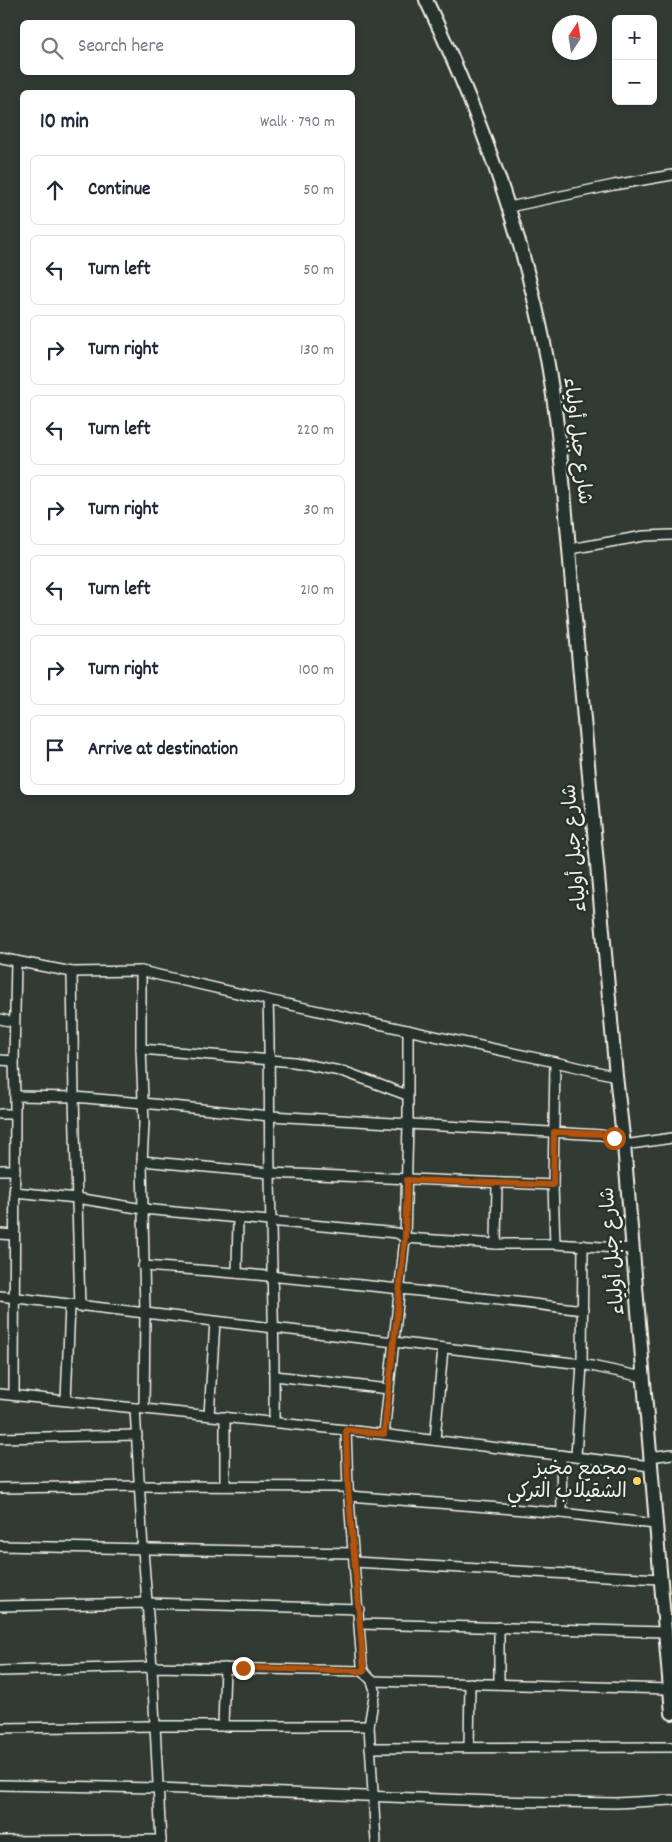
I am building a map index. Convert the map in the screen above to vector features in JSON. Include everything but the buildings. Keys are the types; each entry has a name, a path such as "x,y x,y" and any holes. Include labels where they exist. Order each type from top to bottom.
{"highway":[{"name":"شارع جبل أولياء","path":"426,0 466,89 509,207 536,308 545,350 570,549 616,1076 624,1145 655,1524 660,1579 667,1624 672,1713"}],"street":[{"path":"509,207 672,175"},
{"path":"570,549 644,536 672,535"},
{"path":"0,958 72,972 141,971 616,1076"},
{"path":"14,1395 14,1022 16,961"},
{"path":"141,971 142,1209 145,1314 144,1408"},
{"path":"72,972 80,1306"},
{"path":"268,1000 275,1376 274,1422"},
{"path":"0,1019 14,1022"},
{"path":"384,1434 405,1238 408,1030"},
{"path":"141,1049 294,1062 345,1072 407,1095"},
{"path":"0,1060 14,1061"},
{"path":"554,1244 555,1062"},
{"path":"15,1096 74,1097 270,1116 601,1134 614,1138 624,1145 672,1138"},
{"path":"0,1114 14,1114"},
{"path":"142,1161 270,1172 407,1180 553,1185"},
{"path":"0,1170 15,1170"},
{"path":"496,1183 496,1244"},
{"path":"14,1192 77,1198 142,1209 398,1233 405,1238 496,1244 583,1245 633,1249"},
{"path":"237,1273 238,1219"},
{"path":"0,1234 14,1235"},
{"path":"576,1456 582,1364 583,1245"},
{"path":"143,1266 272,1275 583,1310"},
{"path":"0,1296 70,1306 582,1364 643,1377"},
{"path":"66,1400 70,1306"},
{"path":"209,1415 215,1322"},
{"path":"435,1440 443,1348"},
{"path":"275,1376 389,1389"},
{"path":"0,1394 576,1456 650,1462 672,1454"},
{"path":"0,1841 161,1841 135,1408"},
{"path":"225,1417 225,1486"},
{"path":"346,1430 348,1491 360,1624 361,1657 364,1671 372,1681 375,1690 369,1726 376,1842"},
{"path":"0,1438 137,1436"},
{"path":"561,1454 562,1513"},
{"path":"0,1488 225,1486 348,1491 655,1524"},
{"path":"0,1546 354,1557 660,1579"},
{"path":"0,1606 147,1603 358,1609"},
{"path":"360,1624 499,1627 667,1624"},
{"path":"499,1627 499,1684"},
{"path":"0,1671 152,1667 364,1671"},
{"path":"223,1726 225,1668"},
{"path":"372,1681 670,1689"},
{"path":"469,1747 470,1683"},
{"path":"0,1728 369,1726"},
{"path":"370,1748 672,1747"},
{"path":"0,1786 157,1788 372,1797 616,1803 672,1800"}],"place":[{"name":"مجمع مخبز الشقيلاب التركي","path":"637,1481"}],"route":[{"path":"243,1668 364,1671 361,1657 360,1624 348,1487 346,1430 384,1434 405,1238 407,1180 553,1185 554,1132 601,1134 614,1138"}]}
